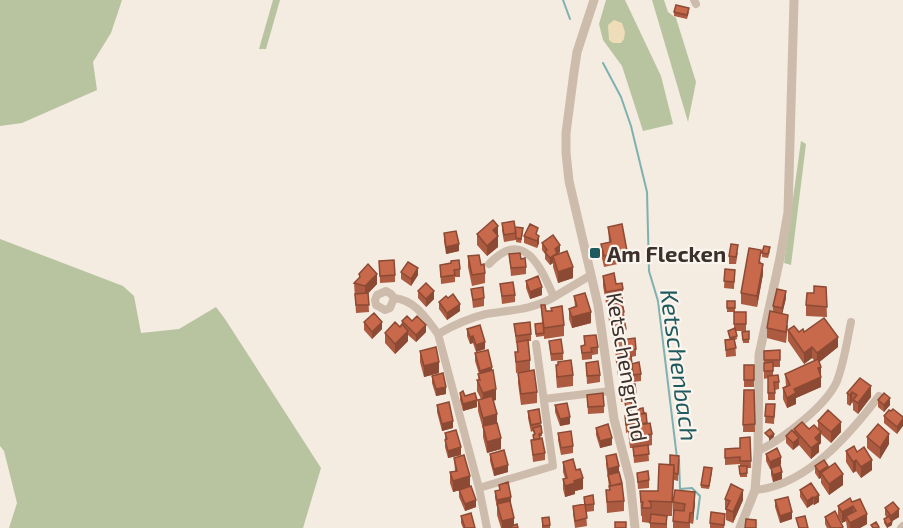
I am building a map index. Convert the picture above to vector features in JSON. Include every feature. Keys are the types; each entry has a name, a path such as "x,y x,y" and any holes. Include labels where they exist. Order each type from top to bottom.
{"street":[{"name":"Ketschengrund","path":"594,0 574,72 566,133 566,153 591,275 614,419 630,480 635,528"},
{"path":"740,528 755,490 758,451 759,355 788,212 794,0"},
{"path":"489,264 498,254 509,250 519,250 531,256 540,265 554,297"},
{"path":"438,334 484,315 529,308 554,297 591,275"},
{"path":"394,298 417,307 438,334 479,488 487,528"},
{"path":"758,451 778,440 830,394 841,369 851,322"},
{"path":"479,488 554,466 536,344"},
{"path":"544,399 610,391"},
{"path":"755,490 780,485 806,469 854,428 879,396"}],"green space":[{"path":"0,0 122,0 111,33 93,62 97,90 22,123 0,126"},
{"path":"273,0 280,0 266,49 259,49"},
{"path":"606,0 625,0 661,76 673,124 643,131 622,66 603,40 599,24"},
{"path":"652,0 664,0 668,12 676,18 696,82 688,122"},
{"path":"801,141 806,144 791,265 784,263"},
{"path":"0,239 123,286 134,296 141,333 179,329 216,307 321,468 303,528 9,528 17,503 4,451 0,446"}],"sand":[{"path":"614,20 622,23 625,32 621,43 613,43 609,40 608,25"}],"building":[{"path":"676,5 689,8 687,15 674,12"},
{"path":"493,220 498,226 493,230 498,236 487,246 477,234"},
{"path":"514,221 516,233 504,235 502,223"},
{"path":"530,224 538,228 537,241 524,236"},
{"path":"622,224 627,251 604,256 601,244 611,242 608,227"},
{"path":"515,227 523,228 521,239 516,238"},
{"path":"456,231 459,244 446,247 444,233"},
{"path":"553,235 560,245 555,249 557,253 550,258 542,243"},
{"path":"731,244 738,245 736,257 729,256"},
{"path":"764,246 770,247 768,254 762,253"},
{"path":"749,248 761,250 759,263 763,264 757,296 741,293"},
{"path":"567,251 573,267 558,272 553,256"},
{"path":"520,253 521,259 525,258 526,267 511,268 509,254"},
{"path":"479,255 481,265 484,264 485,273 472,275 468,256"},
{"path":"394,260 395,275 380,276 379,261"},
{"path":"459,260 460,269 454,270 455,275 441,277 440,265"},
{"path":"408,262 418,268 411,279 401,272"},
{"path":"368,264 377,274 365,286 354,283 360,277 359,274"},
{"path":"725,269 735,270 734,282 724,281"},
{"path":"614,273 616,284 622,283 623,289 606,292 603,276"},
{"path":"538,276 542,287 530,292 526,281"},
{"path":"513,282 515,295 502,296 500,284"},
{"path":"426,283 434,291 426,299 418,291"},
{"path":"814,286 826,287 827,307 806,305 807,293 814,293"},
{"path":"483,287 484,298 473,300 471,289"},
{"path":"777,289 786,291 782,308 773,306"},
{"path":"368,293 369,305 356,305 355,294"},
{"path":"585,293 591,312 572,317 569,309 577,306 574,296"},
{"path":"453,294 460,304 447,313 439,302"},
{"path":"727,301 735,301 735,308 727,308"},
{"path":"622,303 624,312 609,315 608,305"},
{"path":"541,305 545,305 546,311 562,306 564,325 544,328"},
{"path":"770,311 788,315 786,332 767,328"},
{"path":"734,312 746,312 746,324 734,324"},
{"path":"374,313 382,322 372,332 364,322"},
{"path":"407,316 412,321 417,316 426,325 416,335 402,321"},
{"path":"824,318 838,337 817,353 812,347 804,353 788,330 794,326 799,332 803,329 804,332"},
{"path":"624,319 626,329 613,331 612,321"},
{"path":"395,322 400,327 402,324 408,331 395,344 385,333"},
{"path":"530,322 531,334 516,336 514,324"},
{"path":"543,323 544,333 536,334 535,324"},
{"path":"480,325 485,342 476,345 467,329"},
{"path":"735,328 737,336 730,338 728,331"},
{"path":"749,331 749,339 743,340 742,332"},
{"path":"596,335 598,347 591,348 592,352 582,353 581,346 585,345 584,336"},
{"path":"635,338 636,349 615,352 614,341"},
{"path":"561,339 563,353 551,354 549,341"},
{"path":"734,339 736,348 726,350 725,340"},
{"path":"528,340 530,360 516,362 517,342"},
{"path":"436,347 439,362 424,366 420,351"},
{"path":"488,350 492,367 480,371 475,353"},
{"path":"780,350 780,360 764,360 764,351"},
{"path":"631,356 632,364 618,368 616,358"},
{"path":"818,359 821,377 794,389 796,393 787,398 783,388 790,385 785,374"},
{"path":"571,360 573,375 557,377 558,362"},
{"path":"598,361 600,375 587,376 586,363"},
{"path":"639,362 641,374 633,375 632,364"},
{"path":"773,362 773,371 764,371 764,363"},
{"path":"744,365 754,365 754,380 744,380"},
{"path":"493,370 496,389 483,393 477,380 480,380 478,374"},
{"path":"534,370 537,392 521,394 518,373"},
{"path":"443,373 446,387 436,389 432,376"},
{"path":"778,375 779,382 774,382 775,393 768,393 768,376"},
{"path":"860,378 871,386 858,403 853,400 857,395 852,392 850,395 847,393"},
{"path":"635,384 636,393 621,395 620,385"},
{"path":"744,390 754,390 755,424 743,425"},
{"path":"463,391 465,396 475,393 477,400 463,404 460,393"},
{"path":"603,393 604,406 588,407 587,395"},
{"path":"884,393 890,398 884,405 878,400"},
{"path":"492,396 497,414 483,418 478,400"},
{"path":"449,402 453,421 442,424 437,405"},
{"path":"625,402 632,402 632,408 626,408"},
{"path":"567,403 570,417 560,419 555,405"},
{"path":"766,404 775,404 774,417 765,416"},
{"path":"643,408 644,414 638,414 638,409"},
{"path":"539,409 541,423 531,425 528,411"},
{"path":"893,409 903,417 897,427 884,416"},
{"path":"828,410 841,422 831,432 818,421"},
{"path":"646,413 647,423 626,425 625,416"},
{"path":"802,422 809,429 814,425 821,432 815,438 819,442 811,448 794,429"},
{"path":"497,423 501,438 487,442 483,426"},
{"path":"650,423 652,434 630,438 628,427"},
{"path":"608,424 612,438 600,441 596,428"},
{"path":"878,424 889,434 880,448 867,437"},
{"path":"541,426 540,439 534,440 533,428"},
{"path":"770,429 774,434 769,437 765,433"},
{"path":"456,430 461,447 448,451 445,433"},
{"path":"792,430 799,438 793,443 786,436"},
{"path":"571,431 573,446 561,448 558,433"},
{"path":"750,437 751,461 740,461 740,457 725,458 725,449 740,448 740,438"},
{"path":"542,438 545,453 533,455 531,440"},
{"path":"648,445 649,454 634,456 633,447"},
{"path":"854,446 857,452 864,447 872,460 861,467 856,460 853,462 846,451"},
{"path":"777,448 781,457 770,462 766,454"},
{"path":"504,450 508,465 494,469 490,454"},
{"path":"616,454 619,466 608,469 606,456"},
{"path":"464,455 470,476 453,481 450,472 457,471 454,458"},
{"path":"670,455 679,456 678,474 674,473 674,465 670,465"},
{"path":"573,459 576,470 580,469 583,478 565,486 563,479 567,478 563,462"},
{"path":"824,460 828,466 819,472 815,466"},
{"path":"835,463 843,474 829,484 821,473"},
{"path":"659,464 674,465 672,502 649,501 651,508 642,508 640,491 658,491"},
{"path":"780,465 782,472 773,475 771,468"},
{"path":"739,466 747,466 747,473 740,474"},
{"path":"704,467 712,468 709,486 701,485"},
{"path":"648,471 649,480 638,482 637,473"},
{"path":"619,472 622,483 611,486 608,475"},
{"path":"508,482 511,497 497,500 495,491 500,490 499,485"},
{"path":"811,483 819,495 807,501 800,490"},
{"path":"622,484 624,501 607,502 606,490 610,490 609,486"},
{"path":"731,484 743,490 733,512 726,509 730,501 725,499"},
{"path":"471,486 476,500 465,504 459,490"},
{"path":"675,490 695,492 693,513 690,513 689,523 673,521 674,510 684,511 685,504 673,502"},
{"path":"593,495 594,504 585,505 584,497"},
{"path":"788,497 792,512 780,516 775,500"},
{"path":"850,498 852,502 860,499 867,514 850,523 846,516 856,511 853,506 842,512 838,506"},
{"path":"510,501 514,518 502,521 497,504"},
{"path":"893,502 899,509 891,516 885,508"},
{"path":"585,504 587,518 575,521 573,506"},
{"path":"835,511 843,527 841,528 831,528 825,517"},
{"path":"711,512 725,514 724,525 710,523"},
{"path":"471,513 475,528 465,528 461,516"},
{"path":"651,514 667,516 666,524 650,523"},
{"path":"805,516 808,528 799,528 796,518"},
{"path":"889,516 892,522 887,525 884,519"},
{"path":"549,517 550,525 543,526 542,518"},
{"path":"746,519 756,520 756,528 745,528"},
{"path":"615,522 626,522 626,528 615,528"},
{"path":"876,522 879,527 873,528 871,525"}],"waterway":[{"name":"Ketschenbach","path":"563,0 570,19"},
{"name":"Ketschenbach","path":"603,63 621,97 631,126 647,192 649,271 658,301 679,460 680,489 692,488 700,496 697,519"}],"place":[{"name":"Am Flecken","path":"595,253"}]}
